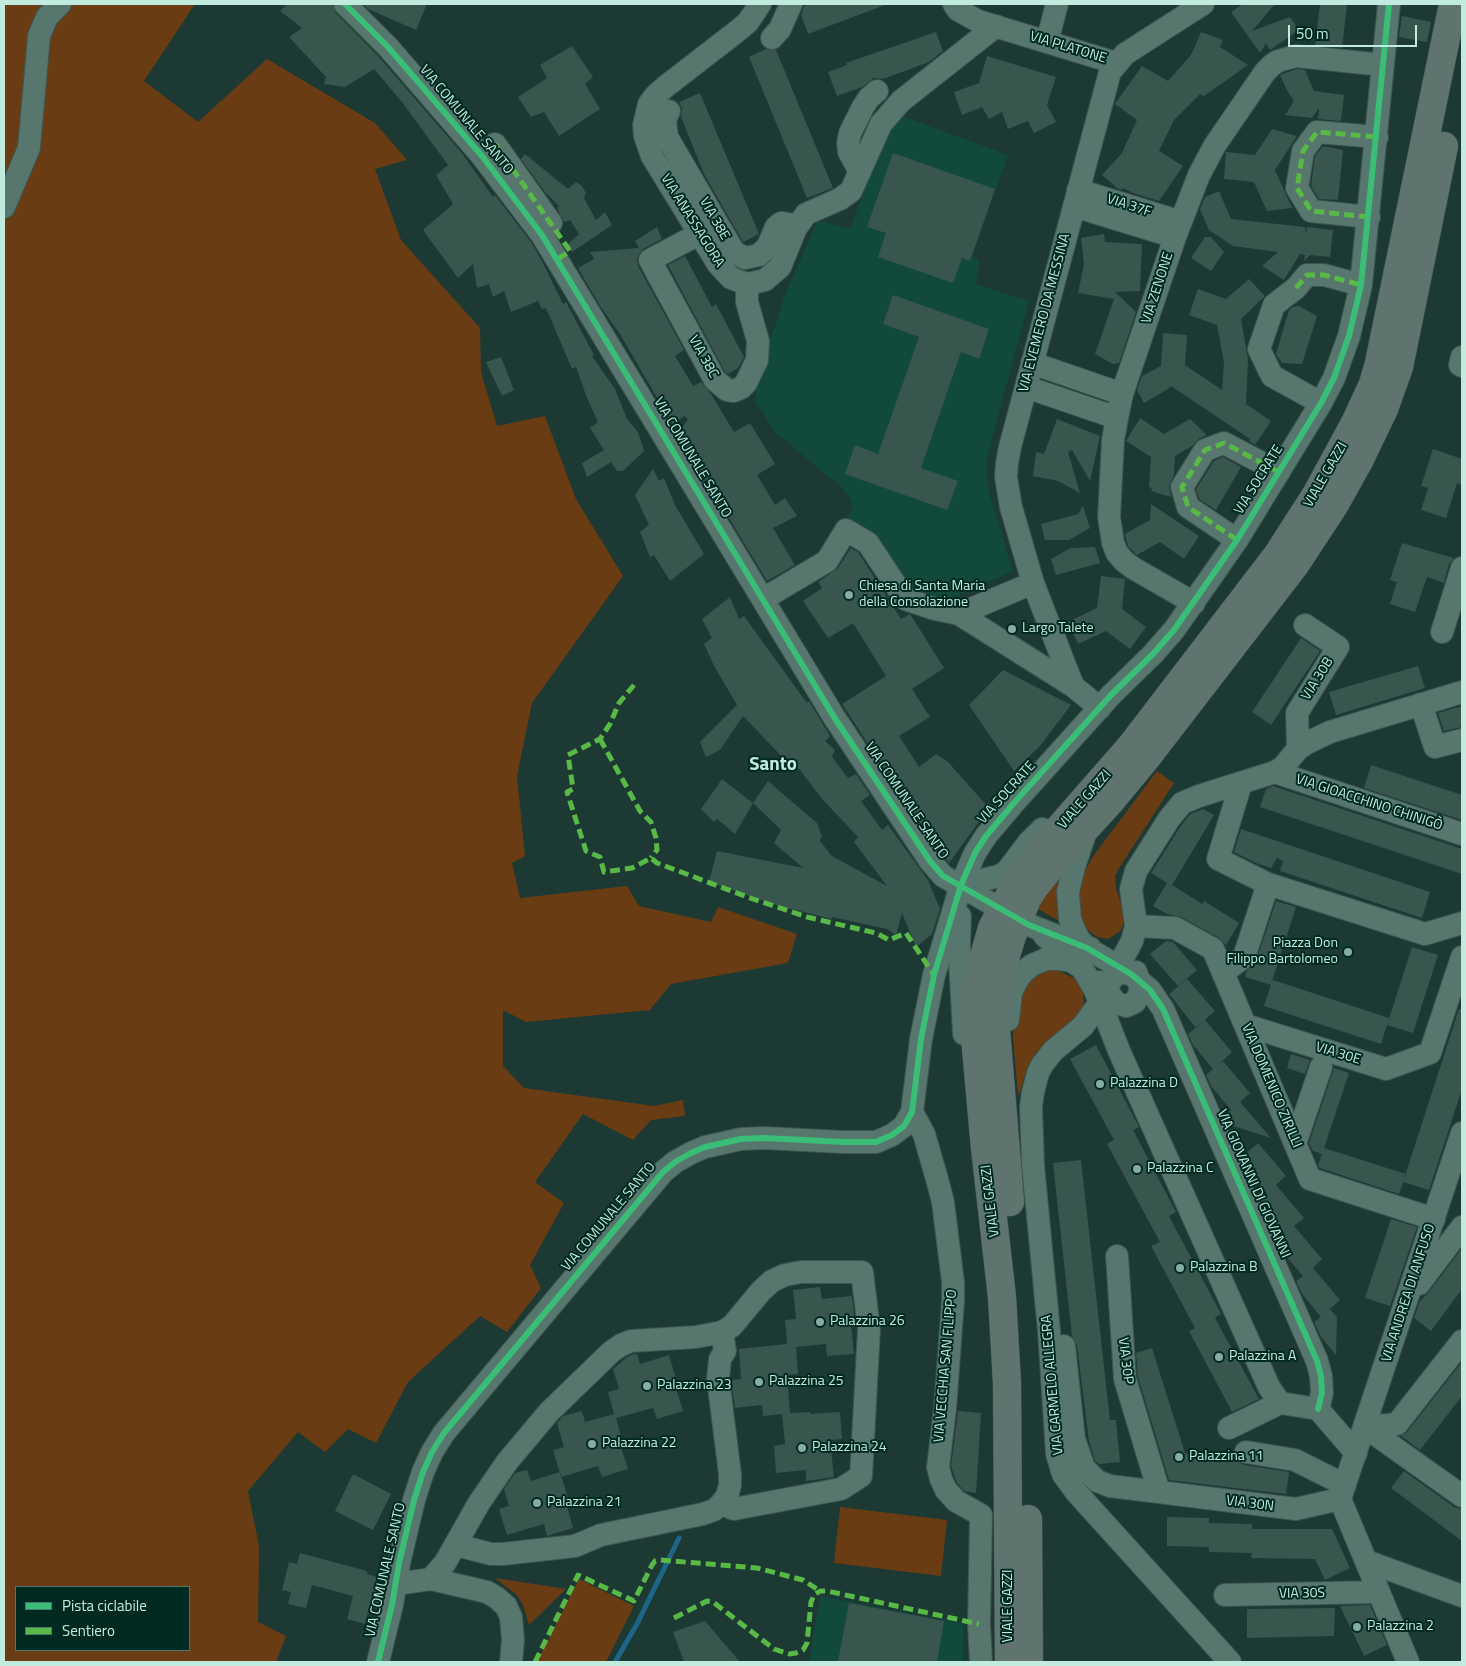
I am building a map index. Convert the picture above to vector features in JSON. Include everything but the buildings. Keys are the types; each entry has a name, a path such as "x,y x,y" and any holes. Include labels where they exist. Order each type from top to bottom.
{"main road":[{"name":"VIALE GAZZI","path":"1020,919 1023,872 1131,746 1278,554 1317,493 1366,401 1379,363 1388,324 1453,4"},
{"name":"VIALE GAZZI","path":"1030,1662 1024,1334 1006,1166 995,1017 1001,972 1020,919 1034,888 1154,749 1295,565 1335,504 1374,431 1392,389 1401,359 1462,55"},
{"name":"VIALE GAZZI","path":"1009,1662 1009,1518 1005,1335 985,1148 975,1037 975,1011 981,967 992,928 1020,919"}],"street":[{"path":"4,207 29,148 39,36 47,17 60,4"},
{"name":"VIA COMUNALE SANTO","path":"346,4 388,47 482,156 558,259 834,717 930,861 943,876 1020,919 1080,959"},
{"name":"VIA ANASSAGORA","path":"747,284 731,278 724,272 700,234 650,150 645,136 645,114 655,96 748,22 760,4"},
{"path":"772,38 780,29 791,4"},
{"name":"VIA PLATONE","path":"954,4 958,10 968,16 1116,63 1125,54 1203,4"},
{"path":"1047,42 1057,4"},
{"name":"VIA SOCRATE","path":"961,885 975,853 986,836 1100,708 1154,654 1194,603 1236,540 1321,403 1343,355 1361,285 1389,4"},
{"path":"747,284 765,280 780,267 796,228 806,214 846,196 851,191 874,138 890,112 913,90 996,26"},
{"name":"VIA ZENONE","path":"1194,603 1124,561 1113,543 1109,517 1113,440 1122,394 1178,230 1199,175 1214,144 1272,65 1278,61 1296,56 1383,65"},
{"name":"VIA EVEMERO DA MESSINA","path":"1073,686 1030,574 1011,507 1006,477 1010,447 1032,363 1106,85 1110,72 1116,63"},
{"path":"860,172 849,152 848,143 850,134 868,98 877,91"},
{"name":"VIA 38E","path":"669,110 666,120 667,137 734,252 745,258 759,255 768,246 776,227 781,223 796,228"},
{"path":"1369,217 1311,211 1297,188 1303,151 1317,132 1377,137"},
{"path":"495,144 570,251 558,259"},
{"name":"VIA 37F","path":"1076,198 1178,230"},
{"name":"VIA 38C","path":"700,234 650,260 715,380 727,390 734,391 746,383 757,360 758,341 747,302 747,284"},
{"path":"1321,403 1272,376 1258,349 1274,305 1296,288 1307,275 1324,275 1361,285"},
{"path":"1032,363 1122,394"},
{"path":"1026,387 1117,418"},
{"path":"1236,540 1188,507 1182,487 1205,450 1224,444 1279,472"},
{"path":"763,599 827,561 846,530 868,543 905,599 935,609 959,614 1073,686 1100,708"},
{"path":"1442,632 1462,568"},
{"path":"959,614 1030,574"},
{"name":"VIA 30B","path":"1298,750 1297,713 1338,647 1305,625"},
{"path":"1280,1403 1265,1378 1110,1030 1118,982 1134,933 1131,889 1136,871 1176,809 1190,799 1275,772 1283,767 1308,742 1330,732 1462,692"},
{"path":"1421,704 1435,748 1462,740"},
{"name":"VIA GIOACCHINO CHINIGÒ","path":"1275,772 1462,834"},
{"path":"1241,783 1218,859 1268,884 1425,934 1462,923"},
{"path":"961,885 999,876 1007,872 1029,842 1043,829 1090,795"},
{"path":"1086,829 1068,892 1068,907 1078,938 1080,959 1099,980 1118,982"},
{"path":"1223,973 1244,957 1268,884"},
{"path":"912,1112 921,1039 934,974 961,885"},
{"path":"961,885 959,944 962,1013 970,1102 985,1148"},
{"name":"VIA DOMENICO ZIRILLI","path":"1134,933 1175,928 1213,949 1310,1179 1434,1219"},
{"path":"1006,1166 1009,1096 1007,1052 1011,993 1019,977 1032,965 1046,960 1080,959 1099,950 1122,947 1134,933"},
{"name":"VIA 30E","path":"1245,1025 1386,1069 1430,1053 1462,957"},
{"path":"1042,1065 1110,1030 1117,1024 1122,1014 1131,1004 1126,1006 1116,1003 1110,996 1118,982"},
{"path":"1042,1065 1053,1051 1084,1026 1118,982"},
{"name":"VIA GIOVANNI DI GIOVANNI","path":"1118,982 1150,990 1163,1009 1317,1361 1321,1376 1322,1393 1318,1409"},
{"path":"927,1009 943,1005 955,1007 962,1013"},
{"name":"VIA CARMELO ALLEGRA","path":"1042,1065 1035,1083 1032,1107 1033,1165 1049,1330 1055,1438 1060,1465 1076,1492 1230,1662"},
{"path":"1295,1144 1321,1067"},
{"name":"VIA COMUNALE SANTO","path":"378,1662 397,1584 406,1535 423,1472 432,1452 444,1432 663,1172 675,1162 698,1150 742,1139 876,1142 892,1135 904,1126 912,1112"},
{"name":"VIA VECCHIA SAN FILIPPO","path":"912,1112 924,1134 943,1202 953,1282 946,1390 938,1467 946,1490 956,1501 982,1515 1009,1518"},
{"name":"VIA ANDREA DI ANFUSO","path":"1356,1453 1462,1133"},
{"name":"VIA CARMELO ALLEGRA","path":"1033,1165 1047,1177 1074,1438 1080,1460 1090,1475 1104,1484 1159,1492"},
{"path":"1408,1298 1462,1227"},
{"name":"VIA 30P","path":"1117,1256 1125,1379 1159,1492"},
{"path":"431,1579 445,1563 479,1503 517,1449 549,1412 611,1352 631,1341 696,1337 722,1332 732,1326 761,1291 785,1275 801,1272 862,1272 869,1329 861,1476 841,1489 734,1509 721,1504"},
{"path":"456,1545 491,1554 575,1546 601,1534 703,1514 714,1510 727,1496 730,1485 718,1379 720,1359 725,1351 722,1332"},
{"path":"1365,1427 1398,1424 1462,1340"},
{"path":"1229,1428 1280,1403 1318,1409 1356,1453 1343,1492 1402,1661"},
{"path":"1365,1427 1462,1496"},
{"path":"1246,1452 1295,1460 1343,1492"},
{"name":"VIA 30N","path":"1159,1492 1296,1509 1343,1492"},
{"path":"981,1662 979,1624 982,1515"},
{"path":"1366,1561 1462,1596"},
{"path":"397,1584 431,1579 486,1592 497,1598 506,1606 511,1618 513,1628 511,1662"},
{"name":"VIA 30S","path":"1225,1595 1379,1592"}],"shaded area":[{"path":"4,4 195,4 144,81 198,122 267,59 375,123 407,160 375,169 401,240 480,328 481,372 497,426 545,416 576,499 623,576 532,703 517,776 525,856 512,863 520,898 627,886 639,906 711,922 718,907 797,934 788,963 671,984 650,1010 526,1022 503,1010 503,1066 524,1088 654,1106 683,1100 685,1116 651,1120 633,1140 583,1114 535,1182 564,1203 530,1265 541,1288 507,1332 480,1316 408,1382 376,1443 348,1429 325,1452 298,1432 248,1491 259,1546 258,1622 286,1636 276,1662 4,1662"},
{"path":"899,115 1008,155 972,257 979,260 976,284 1029,301 986,461 988,489 1013,571 940,603 917,592 902,581 846,521 853,506 850,498 841,487 776,433 755,401 757,383 784,297 818,220 850,229 877,156"},
{"path":"1157,771 1174,783 1115,876 1116,888 1124,913 1123,925 1120,931 1109,939 1097,937 1084,927 1077,905 1081,878 1094,855"},
{"path":"1062,876 1057,902 1061,922 1037,907"},
{"path":"1056,970 1076,979 1083,991 1084,1007 1082,1014 1036,1052 1027,1068 1019,1095 1013,1038 1014,1010 1017,997 1038,971"},
{"path":"840,1507 947,1520 941,1576 834,1563"},
{"path":"495,1578 566,1589 529,1625 523,1605 517,1595"},
{"path":"579,1579 634,1606 606,1662 537,1662"},
{"path":"820,1596 963,1624 963,1662 809,1662"}],"waterway":[{"path":"615,1662 637,1624 679,1538"}],"marked path":[{"path":"1369,217 1311,211 1297,188 1303,151 1317,132 1377,137"},
{"path":"495,144 570,251 558,259"},
{"path":"1296,288 1307,275 1324,275 1361,285"},
{"path":"1237,540 1188,507 1182,487 1205,450 1224,443 1279,472"},
{"path":"634,685 619,703 610,724 600,739 568,755 573,789 567,792 586,851 600,857 604,872 632,868 651,858 657,863 807,917 876,933 889,940 906,933 934,975"},
{"path":"600,739 640,811 651,822 656,838 657,850 651,858"},
{"path":"535,1662 578,1575 634,1601 652,1565 655,1561 660,1560 757,1568 803,1580 820,1591"},
{"path":"674,1618 707,1601 713,1602 774,1649 789,1654 803,1650 807,1643 811,1602 814,1595 820,1591 979,1624"}],"cycle path":[{"path":"345,4 388,47 482,156 542,235 834,717 930,861 943,876 1029,925 1087,948 1131,974 1150,990 1163,1009 1317,1361 1321,1376 1322,1393 1318,1409"},
{"path":"378,1662 414,1500 432,1452 444,1433 663,1172 675,1162 705,1147 741,1139 764,1138 876,1142 892,1135 904,1126 912,1112 921,1039 934,975 961,885 975,853 986,836 1013,804 1111,695 1153,654 1174,630 1237,540 1321,403 1334,378 1349,336 1361,285 1389,4"}],"place":[{"name":"Chiesa di Santa Maria della Consolazione","path":"849,595"},
{"name":"Largo Talete","path":"1012,629"},
{"name":"Piazza Don Filippo Bartolomeo","path":"1348,952"},
{"name":"Palazzina D","path":"1100,1084"},
{"name":"Palazzina C","path":"1137,1169"},
{"name":"Palazzina B","path":"1180,1268"},
{"name":"Palazzina 26","path":"820,1322"},
{"name":"Palazzina A","path":"1219,1357"},
{"name":"Palazzina 25","path":"759,1382"},
{"name":"Palazzina 23","path":"647,1386"},
{"name":"Palazzina 22","path":"592,1444"},
{"name":"Palazzina 24","path":"802,1448"},
{"name":"Palazzina 11","path":"1179,1457"},
{"name":"Palazzina 21","path":"537,1503"},
{"name":"Palazzina 2","path":"1357,1627"}],"district":[{"name":"Santo","path":"773,765"}]}
